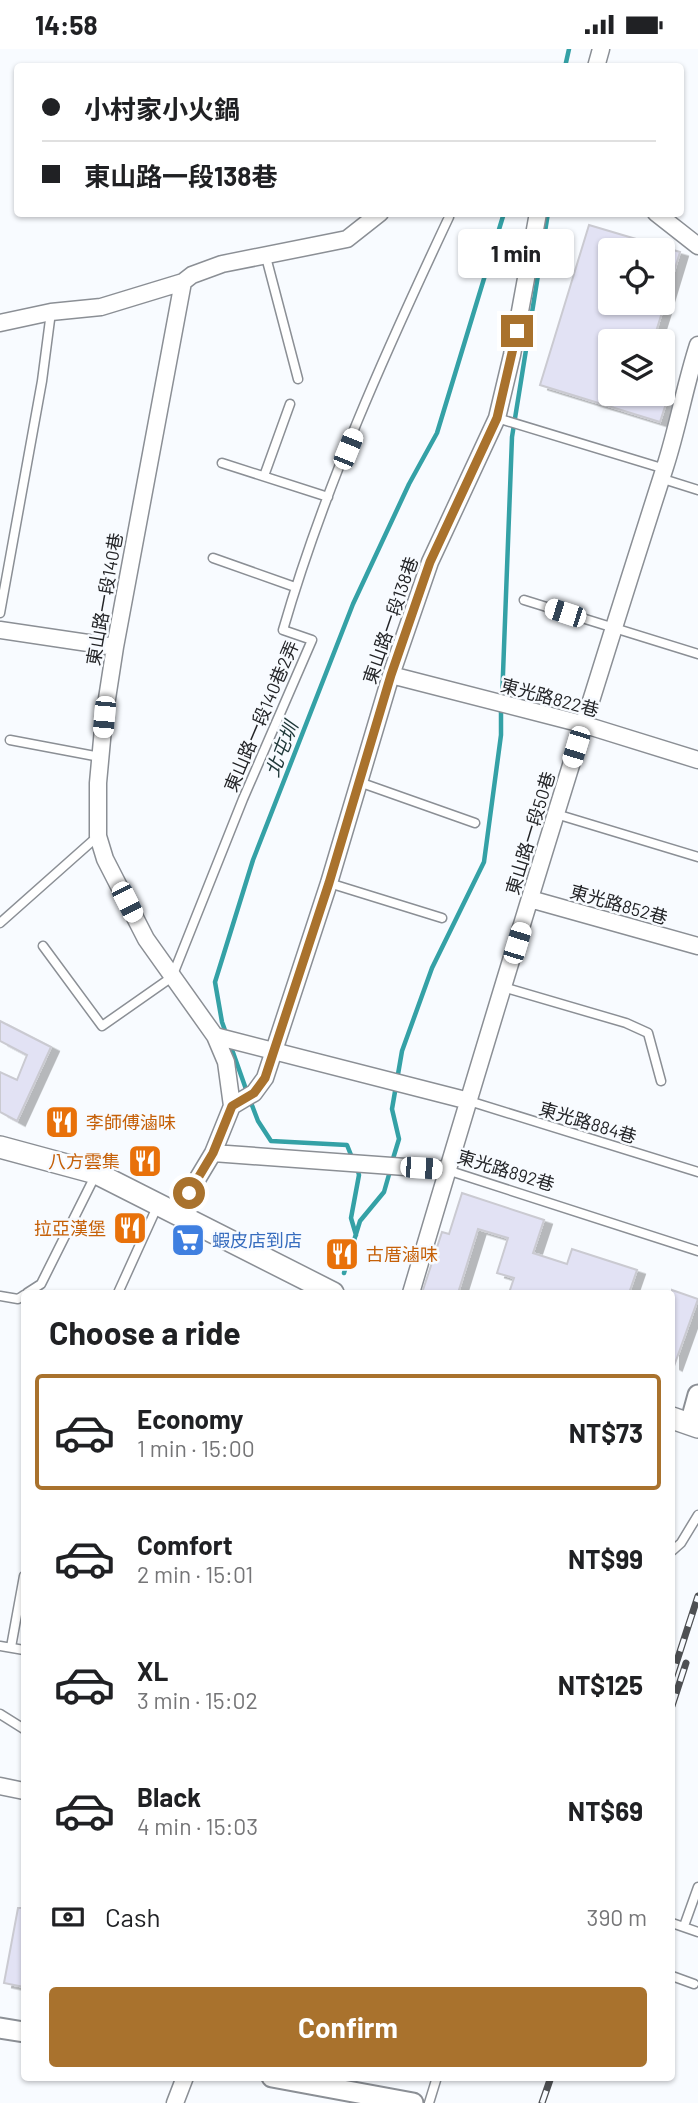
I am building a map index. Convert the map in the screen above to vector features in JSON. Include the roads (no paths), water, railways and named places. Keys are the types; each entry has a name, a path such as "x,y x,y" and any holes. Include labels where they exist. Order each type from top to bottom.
{"main road":[{"path":"0,1147 96,1173 168,1208 305,1287"}],"street":[{"path":"0,323 51,312 101,307 183,282 192,275 222,264 347,239 375,217"},
{"name":"東山路一段138巷","path":"232,1106 254,1093 265,1078 329,883 391,675 430,562 502,421 537,217"},
{"path":"661,217 698,246"},
{"name":"東山路一段140巷","path":"168,1208 213,1153 232,1106 226,1062 215,1036 146,939 105,859 98,836 104,717 183,282"},
{"name":"東山路一段50巷","path":"412,1290 582,724 662,474 698,345"},
{"path":"0,630 116,647"},
{"name":"東光路822巷","path":"391,675 582,724 698,760"},
{"name":"東光路852巷","path":"530,899 698,946"},
{"path":"215,1036 469,1101"},
{"name":"東光路892巷","path":"213,1153 447,1170"},
{"path":"683,1425 698,1395"},
{"path":"0,1786 21,1790"},
{"path":"0,2028 21,2032"},
{"path":"175,2103 184,2081"},
{"path":"294,2081 413,2103"}],"lane":[{"name":"東山路一段140巷2弄","path":"172,977 243,799 312,640 282,630 295,587 328,497 404,312 449,217"},
{"path":"266,257 298,379"},
{"path":"0,613 42,381 51,312"},
{"path":"264,476 290,404"},
{"path":"502,421 662,474 698,490"},
{"path":"222,463 328,497"},
{"path":"213,558 295,587"},
{"path":"524,600 698,654"},
{"path":"10,740 100,757"},
{"path":"359,782 475,823"},
{"path":"555,814 698,857"},
{"path":"0,923 98,836"},
{"path":"329,883 442,918"},
{"path":"44,946 102,1026 172,977"},
{"path":"503,986 626,1023 648,1033 661,1081"},
{"name":"東光路884巷","path":"469,1101 698,1173"},
{"name":"東光路892巷","path":"447,1170 698,1251"},
{"path":"32,1290 41,1284 96,1173"},
{"path":"120,1290 168,1208"},
{"path":"0,1296 21,1297"},
{"path":"675,1548 698,1515"},
{"path":"11,1647 21,1592"},
{"path":"0,1646 21,1649"},
{"path":"0,1714 21,1727"},
{"path":"684,1926 698,1887"},
{"path":"675,1924 698,1932"},
{"path":"675,1977 694,1984"},
{"path":"429,2103 436,2081"}],"waterway":[{"name":"北屯圳","path":"566,63 569,49"},
{"name":"北屯圳","path":"227,1036 215,982 253,860 353,604 409,484 437,433 503,217"},
{"name":"北屯圳","path":"502,700 512,437 547,217"},
{"name":"北屯圳","path":"392,1162 399,1139 392,1109 402,1051 432,968 484,862 501,735 501,709"},
{"name":"北屯圳","path":"230,1044 247,1092"},
{"name":"北屯圳","path":"250,1100 258,1121 271,1141 347,1145 353,1160"},
{"name":"北屯圳","path":"356,1235 351,1218 359,1175 357,1168"},
{"name":"北屯圳","path":"344,1273 360,1221 384,1192 390,1171"}],"railway":[{"path":"675,1667 698,1596"},
{"path":"675,1697 686,1663"},
{"path":"542,2103 550,2081"}],"place":[{"name":"李師傅滷味","path":"62,1122"},
{"name":"八方雲集","path":"145,1161"},
{"name":"拉亞漢堡","path":"130,1228"},
{"name":"蝦皮店到店","path":"188,1240"},
{"name":"古厝滷味","path":"342,1254"}]}
